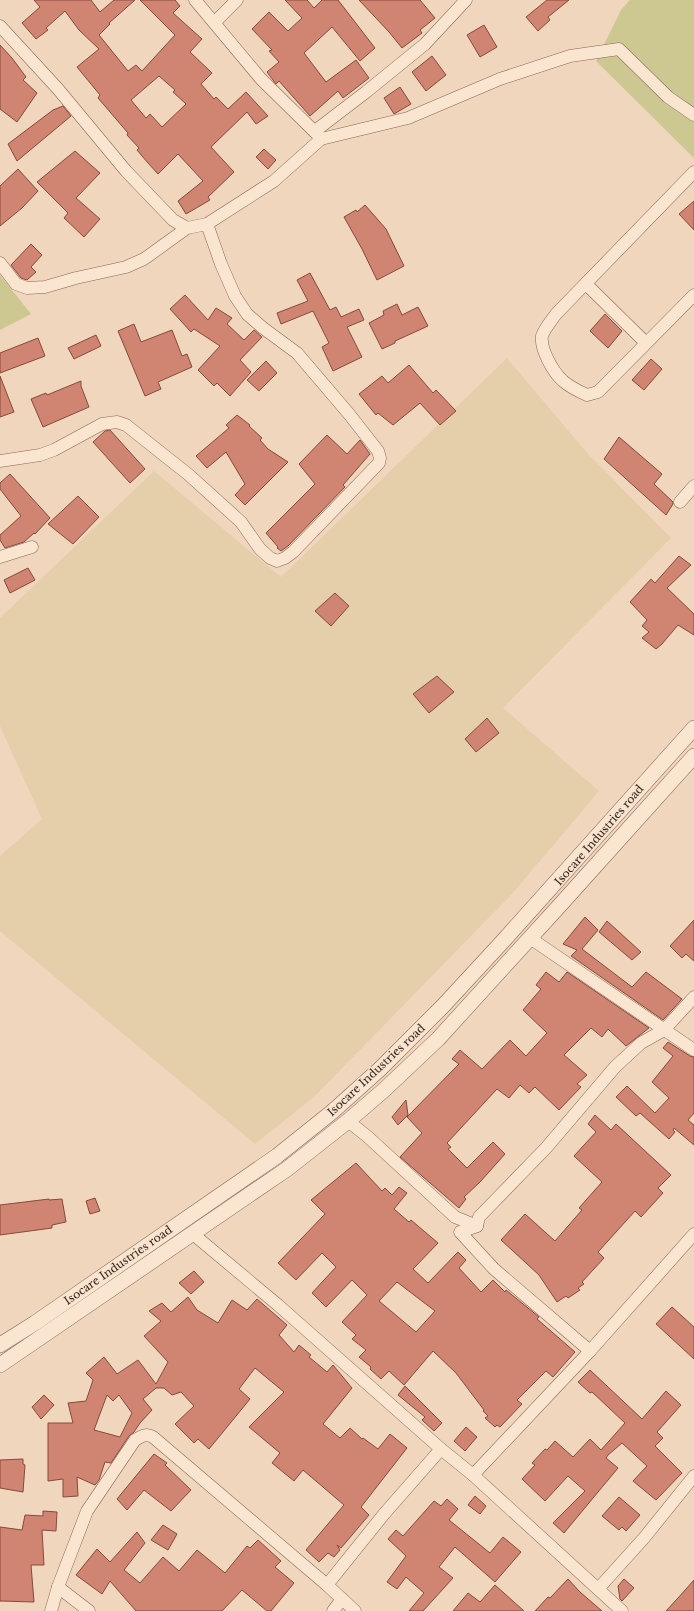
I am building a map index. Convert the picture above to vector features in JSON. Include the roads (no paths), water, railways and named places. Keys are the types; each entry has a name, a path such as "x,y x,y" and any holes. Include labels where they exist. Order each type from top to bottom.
{"street":[{"path":"195,0 215,22 261,80 318,135"},
{"path":"215,22 237,0"},
{"path":"0,263 16,284 27,288 45,287 76,278 126,267 144,258 186,228 207,224 274,181 318,135 366,92 424,44 466,0"},
{"path":"0,26 58,89 126,171 174,220 186,228"},
{"path":"318,135 408,118 500,80 570,56 619,48 668,97 694,115"},
{"path":"694,172 556,314 542,335 543,348 547,359 562,380 577,391 587,395 598,392 694,295"},
{"path":"0,461 40,455 54,450 102,424 117,422 126,425 189,475 241,522 260,549 270,558 277,561 285,558 293,552 379,463 380,458 378,451 349,414 297,353 247,314 235,296 221,264 207,224"},
{"path":"586,284 646,343"},
{"path":"680,502 694,486"},
{"path":"0,557 32,548"},
{"name":"Isocare Industries road","path":"0,1345 35,1323 277,1156 337,1108 380,1069 448,1000 576,861 694,728"},
{"name":"Isocare Industries road","path":"0,1365 287,1169 348,1121 384,1090 438,1039 694,756"},
{"path":"530,938 694,1050"},
{"path":"476,1226 479,1217 546,1148 614,1067 641,1043 664,1030 694,997"},
{"path":"348,1121 368,1137 455,1217 476,1226"},
{"path":"476,1226 460,1232 494,1269 590,1351"},
{"path":"193,1234 278,1305 441,1449 473,1475 622,1611"},
{"path":"473,1475 590,1351 694,1234"},
{"path":"51,1611 58,1587 87,1511 135,1440 148,1434 328,1585 355,1611"},
{"path":"328,1585 384,1514 441,1449"},
{"path":"598,1589 644,1538 694,1476"},
{"path":"58,1587 88,1611"},
{"path":"334,1611 342,1599"}]}
